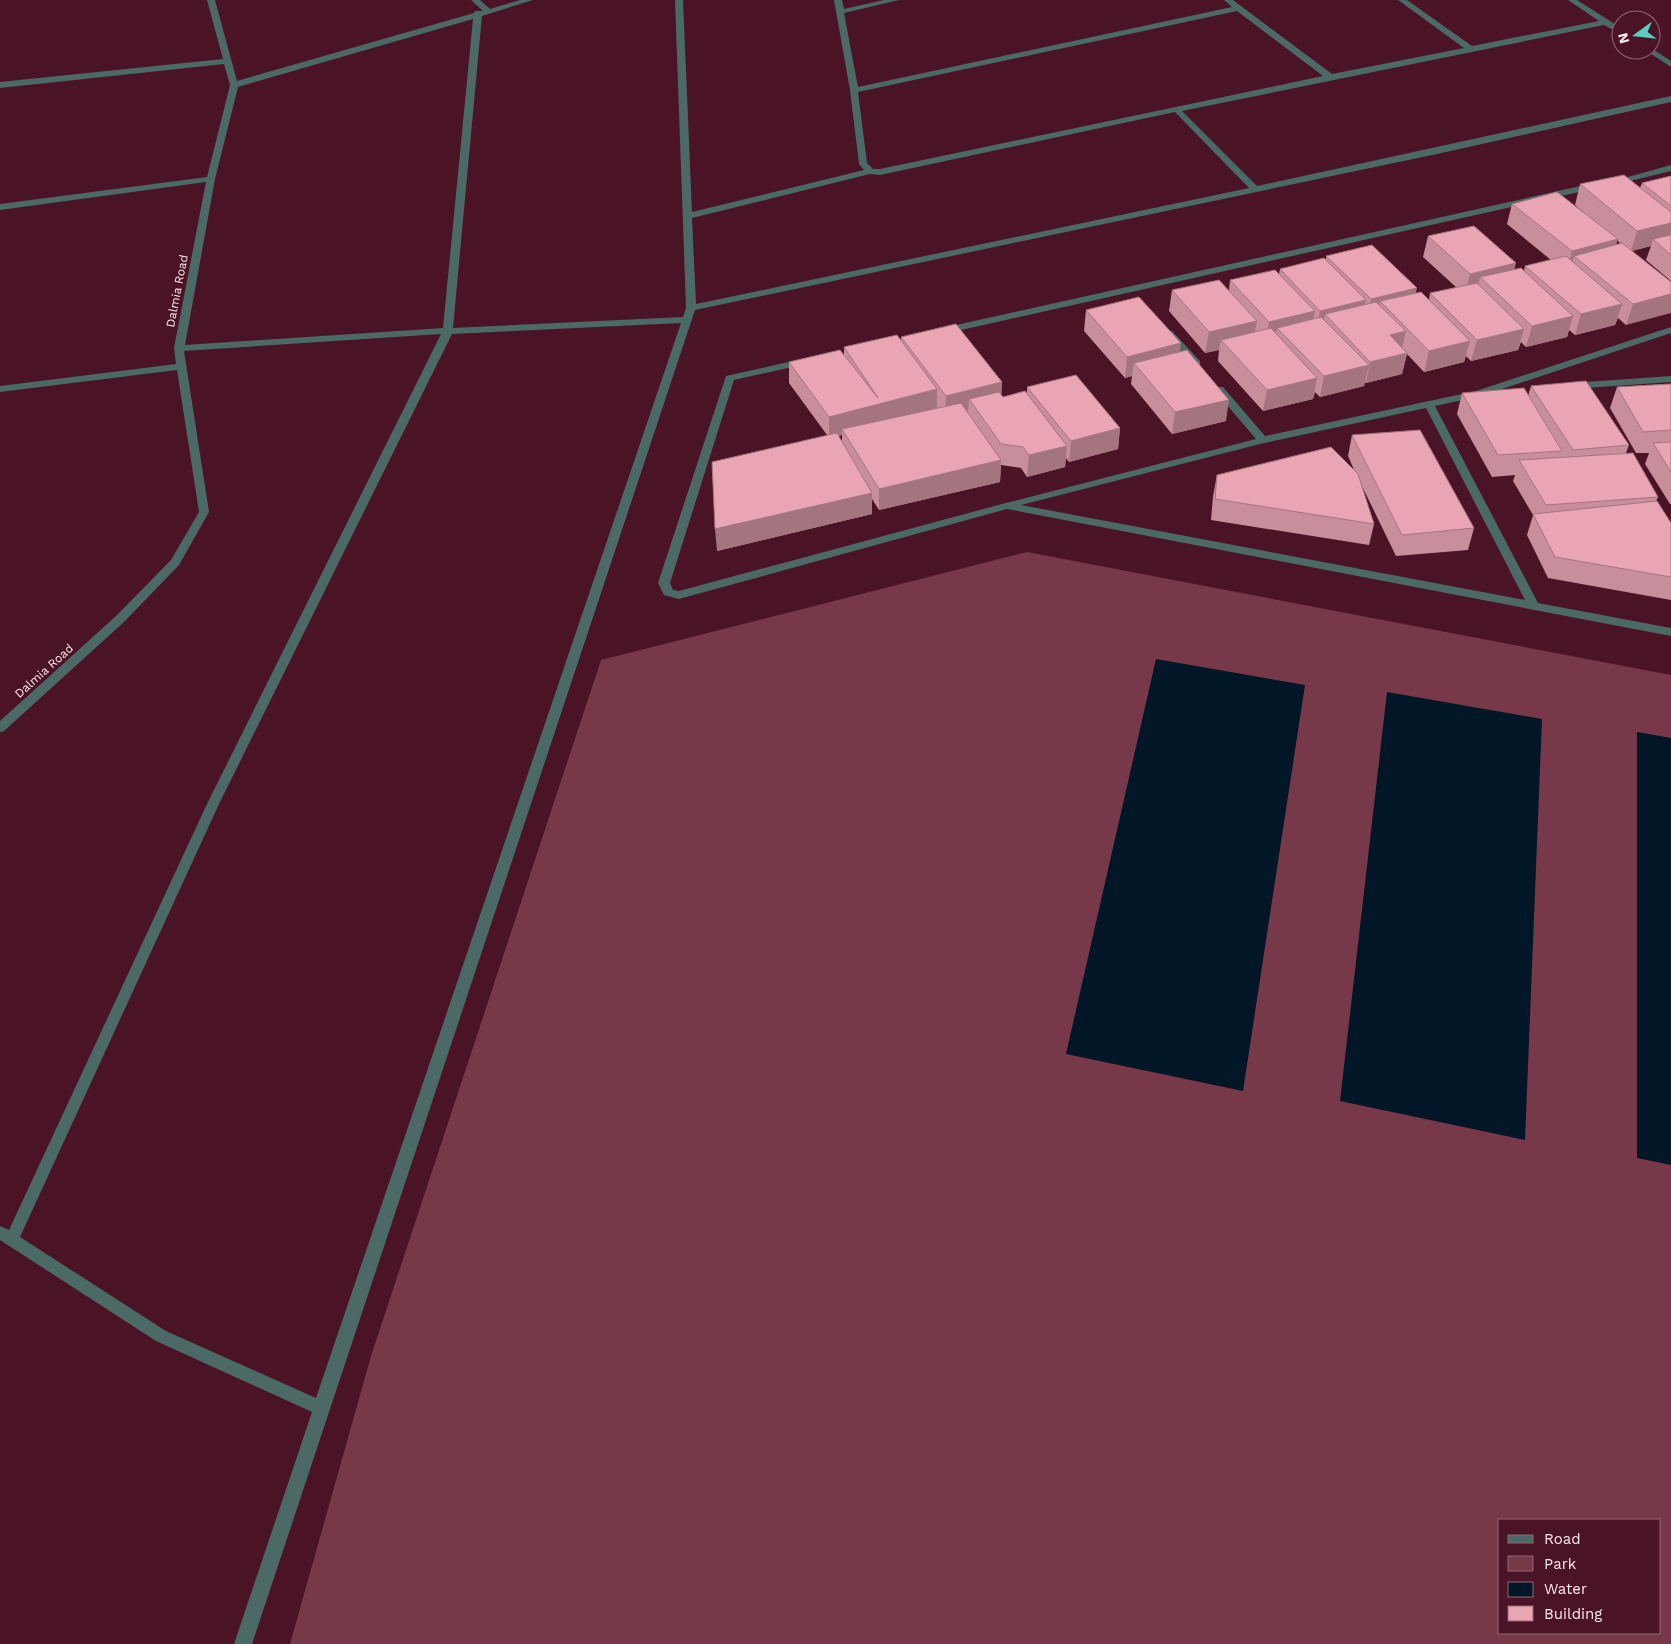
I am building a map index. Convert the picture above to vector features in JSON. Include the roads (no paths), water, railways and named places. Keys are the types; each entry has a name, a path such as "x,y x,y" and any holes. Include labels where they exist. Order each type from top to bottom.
{"street":[{"path":"211,0 234,85 529,0"},
{"path":"321,1408 161,1336 6,1236 213,804 448,332 483,12 475,0"},
{"path":"243,1644 689,314 688,216 679,0"},
{"path":"838,0 854,90 863,164 870,171"},
{"path":"840,12 895,0"},
{"path":"1228,0 1330,77"},
{"path":"1402,0 1471,49"},
{"path":"1572,0 1611,25"},
{"path":"854,90 1238,8"},
{"path":"688,216 870,171 880,172 1330,77 1606,22"},
{"path":"0,85 226,61"},
{"name":"Dalmia Road","path":"0,728 120,619 175,562 204,512 179,348 211,179 234,85"},
{"path":"179,348 448,332 689,314 1671,99"},
{"path":"1176,109 1255,189"},
{"path":"931,333 1135,293 1552,200 1671,168"},
{"path":"0,207 211,179"},
{"path":"1163,325 1200,368"},
{"path":"816,359 730,378 664,583 668,592 679,595 1006,506 1263,440 1480,393 1671,330"},
{"path":"0,389 182,366"},
{"path":"1556,388 1671,379"},
{"path":"1213,383 1263,440"},
{"path":"1480,393 1528,390"},
{"path":"1429,404 1534,606"},
{"path":"1006,506 1274,555 1671,632"}],"water":[{"path":"1156,659 1305,685 1243,1091 1066,1054"},
{"path":"1387,692 1542,719 1525,1140 1340,1101"},
{"path":"1637,732 1671,738 1671,1165 1637,1158"}]}
